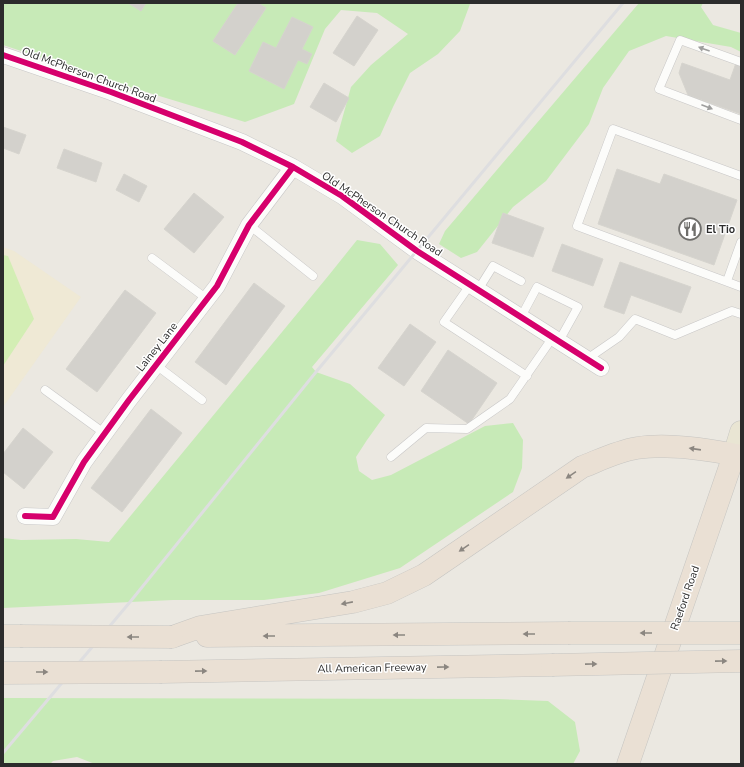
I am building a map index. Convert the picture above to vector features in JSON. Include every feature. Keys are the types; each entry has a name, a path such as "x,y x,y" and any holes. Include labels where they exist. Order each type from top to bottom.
{"highway":[{"path":"12,636 172,637 353,602 387,593 424,575 582,467 608,457 637,448 675,446 737,456"},
{"name":"Raeford Road","path":"628,764 737,456"},
{"path":"198,632 741,633"},
{"name":"All American Freeway","path":"3,673 162,672 741,661"},
{"path":"638,735 647,764"}],"main road":[{"name":"Raeford Road","path":"737,456 741,432"}],"street":[{"name":"Old McPherson Church Road","path":"3,55 111,92 242,142 293,167 342,196 417,251 601,368"},
{"name":"Lainey Lane","path":"25,516 53,517 84,462 104,433 217,286 249,225 293,167"}],"lane":[{"path":"741,62 680,40 659,89 741,120"},
{"path":"741,176 613,129 577,226 741,287"},
{"path":"249,225 313,276"},
{"path":"726,281 741,242"},
{"path":"152,258 207,299"},
{"path":"521,281 492,266 444,322 527,376"},
{"path":"391,457 426,428 466,429 510,399 556,339 578,307 537,287 521,316"},
{"path":"587,358 619,337 635,319 676,335 732,311 741,314"},
{"path":"156,365 202,400"},
{"path":"46,390 104,433"}],"shaded area":[{"path":"3,247 14,251 81,297 3,407"}],"green space":[{"path":"3,3 470,4 460,31 438,54 410,73 380,136 352,153 336,141 351,87 371,65 408,34 377,13 341,10 325,29 294,104 245,122 133,88 3,45"},
{"path":"639,3 703,3 701,7 713,25 741,33 741,52 731,47 666,36 629,51 603,88 589,124 546,181 513,207 477,252 461,258 439,244 445,231"},
{"path":"357,240 380,244 398,265 312,367 316,372 350,384 385,415 356,457 359,471 372,480 391,475 485,426 513,423 523,440 522,468 513,492 400,568 319,593 264,600 173,600 3,608 3,538 21,540 76,539 109,542"},
{"path":"3,255 8,256 34,319 3,366"},
{"path":"3,698 498,699 548,701 575,722 580,751 573,764 95,764 77,757 53,761 50,764 3,764"}],"building":[{"path":"128,3 146,3 141,11"},
{"path":"238,3 258,3 266,8 235,55 213,41"},
{"path":"357,16 378,30 354,66 333,53"},
{"path":"292,17 313,27 302,49 312,54 307,64 298,60 284,89 249,71 263,42 276,48"},
{"path":"682,63 730,80 736,63 741,65 741,114 688,95 679,73"},
{"path":"324,83 349,98 336,122 310,107"},
{"path":"3,127 26,135 19,154 3,148"},
{"path":"64,149 102,163 96,182 57,168"},
{"path":"617,169 660,184 664,174 737,200 714,265 598,224"},
{"path":"124,174 147,186 139,202 116,190"},
{"path":"194,193 224,217 194,253 164,229"},
{"path":"503,213 544,228 533,257 492,243"},
{"path":"562,244 603,259 593,286 552,271"},
{"path":"620,262 691,287 681,313 631,295 624,314 604,307"},
{"path":"254,283 285,306 226,385 195,362"},
{"path":"125,290 156,313 97,392 66,369"},
{"path":"410,324 436,342 404,386 378,368"},
{"path":"448,350 497,383 469,424 421,391"},
{"path":"151,409 182,433 122,512 91,488"},
{"path":"23,428 53,452 24,489 3,472 3,454"}],"railway":[{"path":"3,753 130,602 316,372 623,3"}],"cycle path":[{"path":"3,55 111,92 242,142 293,167 342,196 417,251 601,368"},
{"path":"25,516 53,517 84,462 129,400 217,286 249,225 293,167"}],"place":[{"name":"El Tio","path":"690,229"}]}
